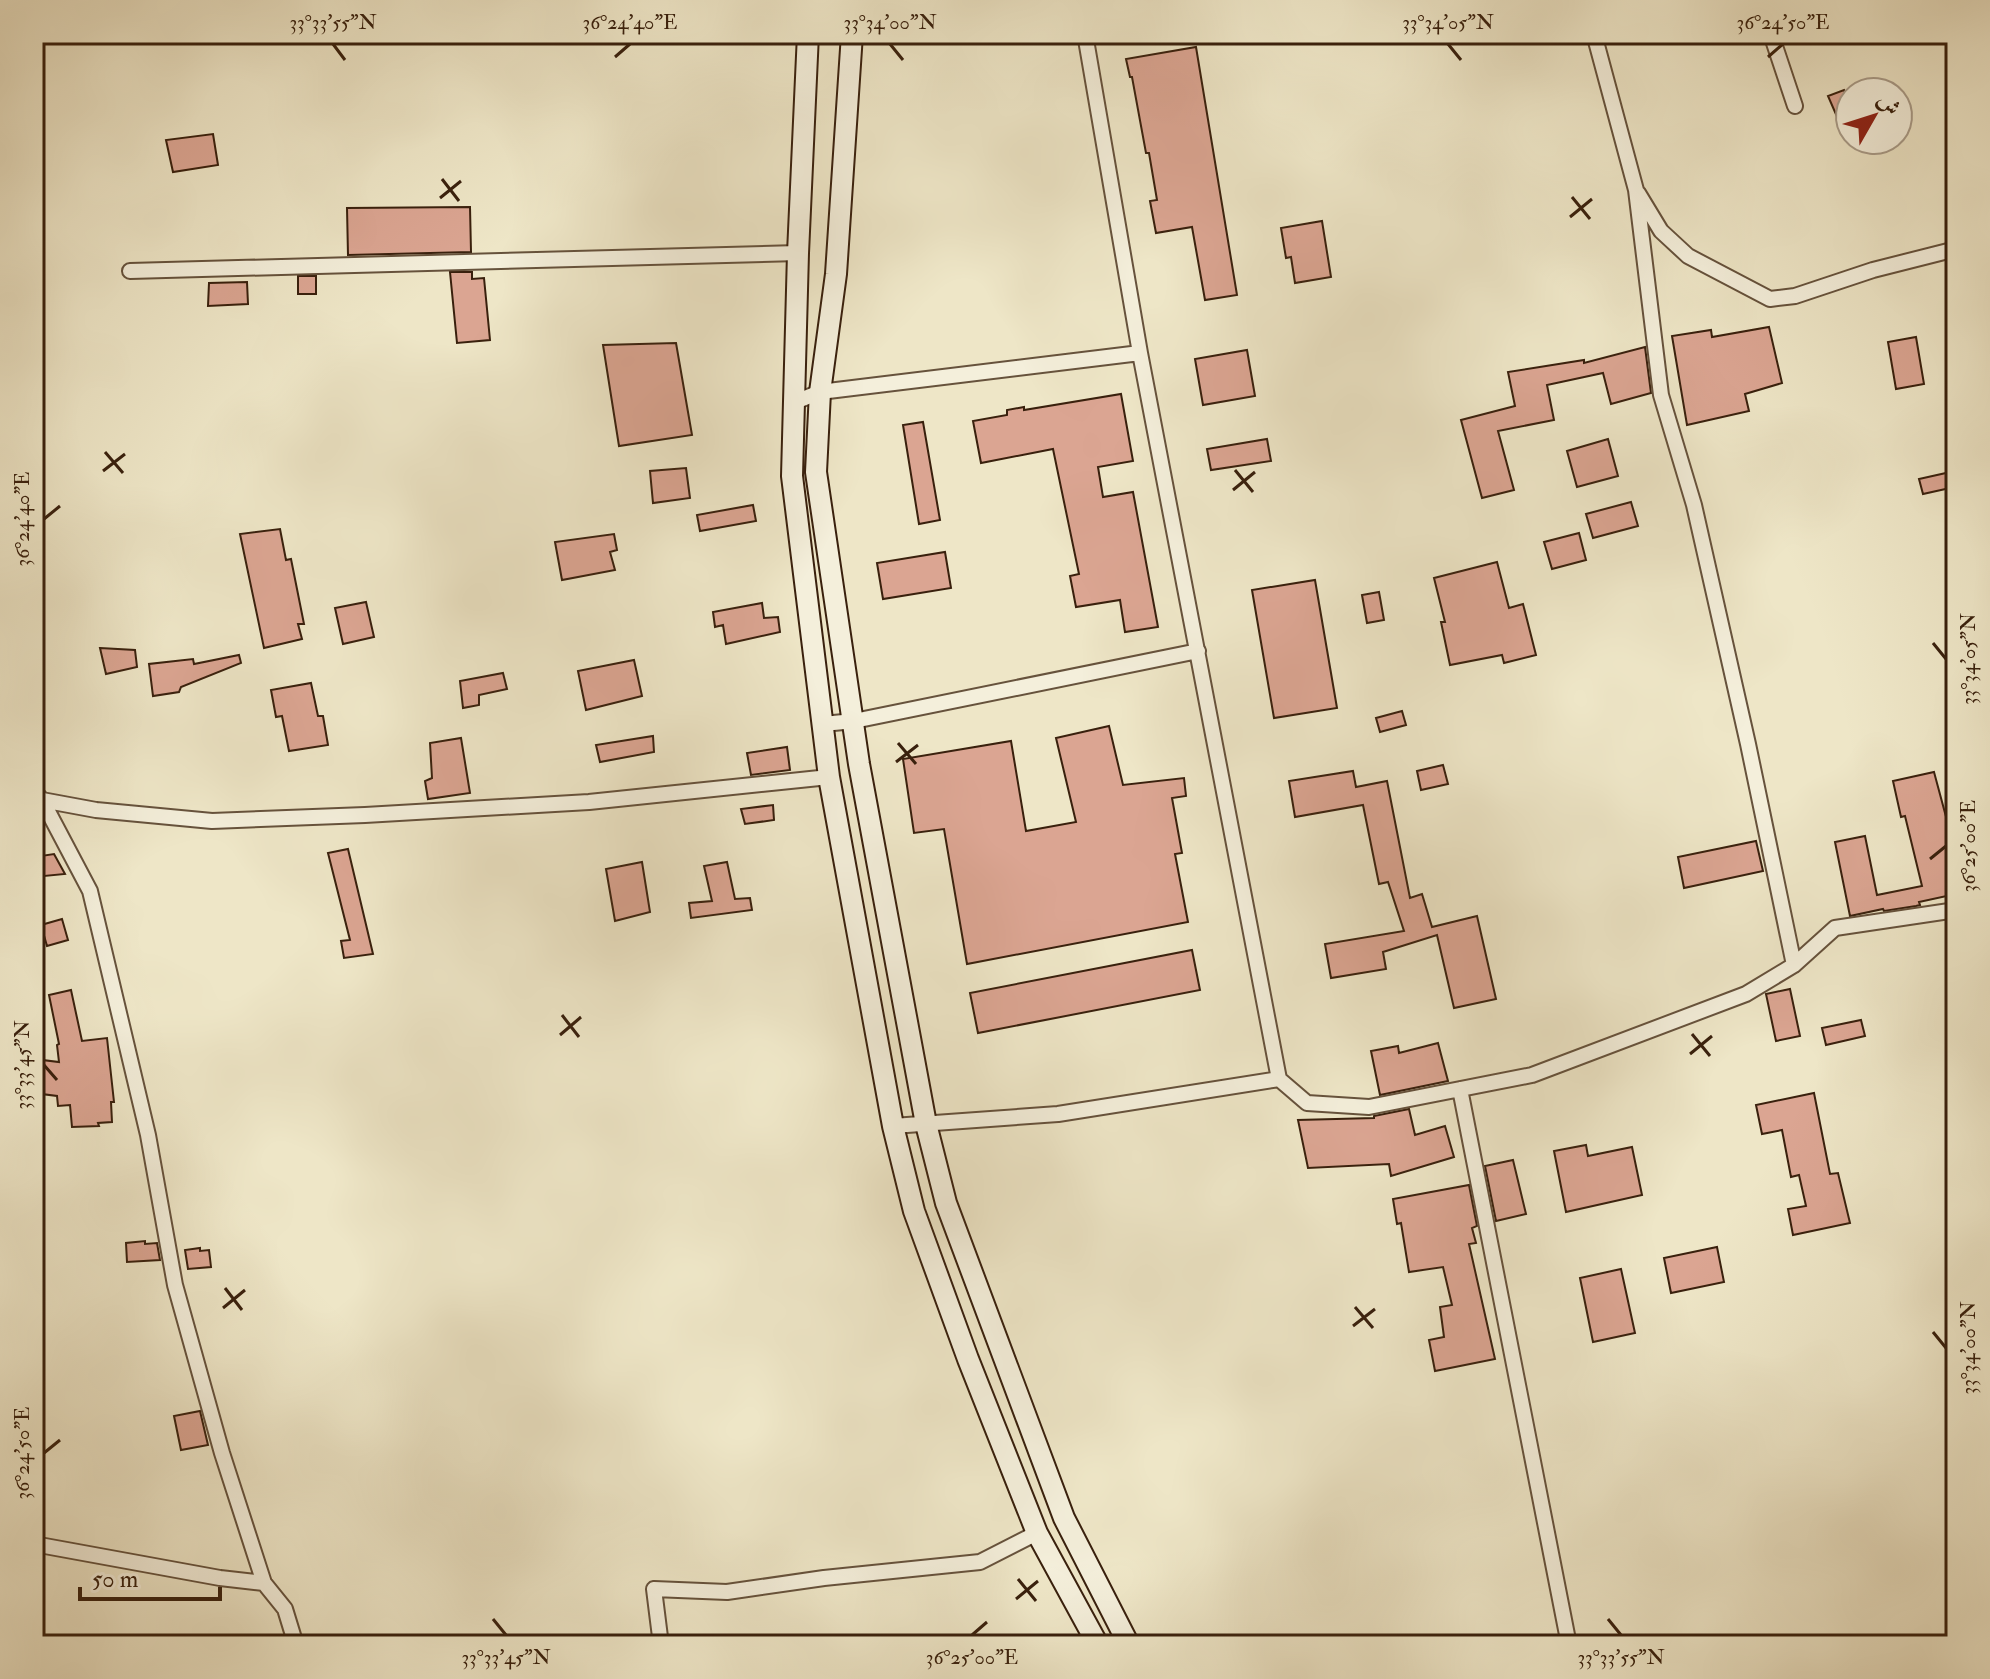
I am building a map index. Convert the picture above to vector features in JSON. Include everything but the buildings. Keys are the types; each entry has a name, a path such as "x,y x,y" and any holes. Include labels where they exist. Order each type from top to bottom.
{"main road":[{"path":"808,34 792,476 829,777 893,1126 914,1211 1037,1533 1098,1645"},
{"path":"852,34 836,274 820,392 816,472 859,764 926,1124 946,1203 1064,1518 1129,1645"},
{"path":"914,1211 946,1203"},
{"path":"1037,1533 1064,1518"}],"street":[{"path":"1085,34 1140,353 1279,1079 1307,1103 1369,1107 1532,1075 1746,994 1794,965 1835,928 1956,910"},
{"path":"1594,34 1636,190 1661,395 1694,505 1794,965"},
{"path":"1771,34 1795,106"},
{"path":"1636,190 1661,231 1688,256 1770,299 1795,296 1873,270 1956,249"},
{"path":"130,271 798,253"},
{"path":"795,402 820,392 1140,353"},
{"path":"823,724 854,721 1198,651"},
{"path":"38,796 96,810 212,821 589,802 829,777"},
{"path":"38,796 90,891 148,1135 175,1285 222,1453 264,1583 285,1609 296,1645"},
{"path":"893,1126 1058,1114 1279,1079"},
{"path":"1460,1089 1569,1645"},
{"path":"661,1645 654,1589 727,1592 824,1578 980,1562 1037,1533"},
{"path":"34,1544 220,1578 264,1583"}]}
